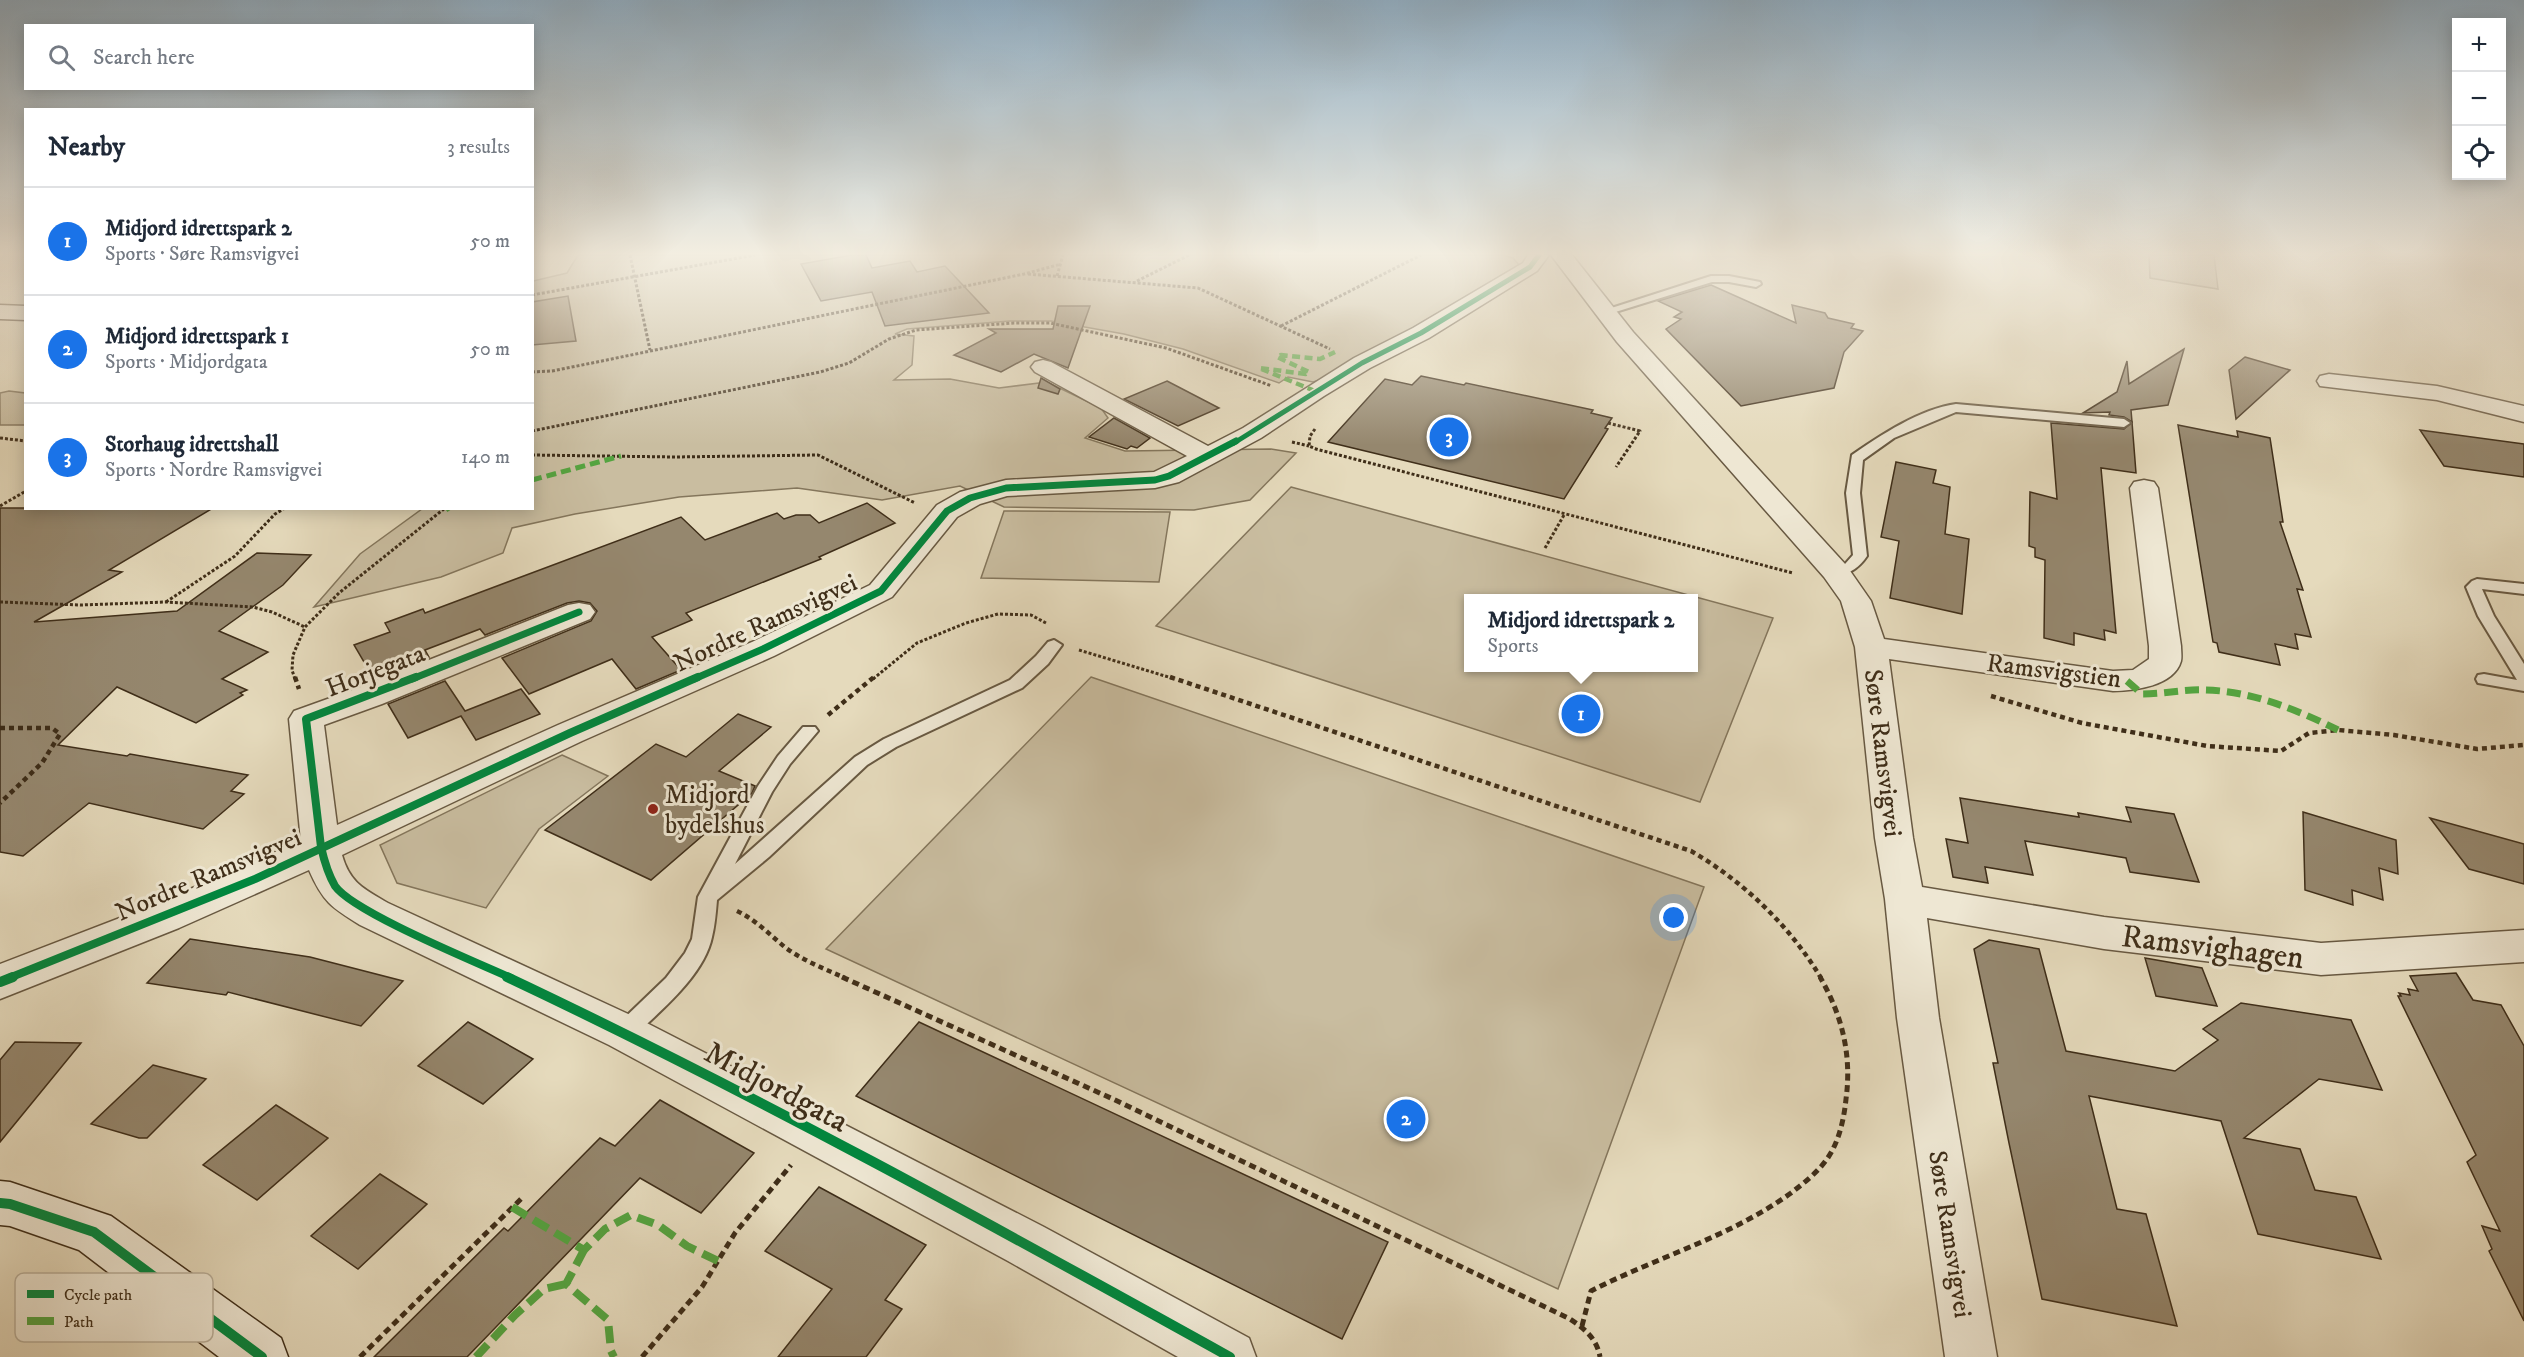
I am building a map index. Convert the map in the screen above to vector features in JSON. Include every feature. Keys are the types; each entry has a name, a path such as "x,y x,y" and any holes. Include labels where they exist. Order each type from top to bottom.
{"street":[{"name":"Nordre Ramsvigvei","path":"0,982 255,879 850,607 880,591 947,511 970,498 1006,488 1155,480 1169,476 1251,433 1362,363 1447,318"},
{"name":"Søre Ramsvigvei","path":"1610,318 1842,580 1860,610 1871,647 1894,838 1905,899 1918,1018 1971,1357"},
{"path":"1043,367 1207,456"},
{"path":"2329,381 2437,393 2524,414"},
{"name":"Ramsvigstien","path":"1871,647 2113,681 2137,680 2156,672 2165,661 2165,646 2144,488"},
{"name":"Horjegata","path":"321,847 311,742 306,719 370,696 579,612"},
{"name":"Midjordgata","path":"321,847 336,886 348,898 374,914 624,1032 1026,1244 1230,1357"},
{"name":"Ramsvighagen","path":"1905,899 2104,933 2321,959 2524,946"},
{"path":"0,1203 10,1204 94,1232 149,1273"},
{"path":"213,1321 262,1357"}],"lane":[{"path":"1842,580 1860,556 1853,493 1857,459 1889,435 1949,409 2025,413 2124,423"},
{"path":"2524,589 2485,584 2476,584 2474,587 2486,616 2524,677"},
{"path":"708,897 762,852 861,761 890,742 1016,684 1042,660 1054,645"},
{"path":"2484,680 2524,687"},
{"path":"624,1032 673,984 693,958 702,939 708,897 764,790 784,760 809,730"}],"path":[{"path":"644,318 650,350"},
{"path":"534,372 552,371 806,318"},
{"path":"1262,318 1362,363"},
{"path":"1280,327 1297,318"},
{"path":"534,431 820,372 849,363 889,339 908,332 1005,324 1050,324 1105,333 1166,348 1268,385 1301,392 1315,391 1324,395 1331,403 1310,436 1309,446 1364,464 1565,515 1842,580"},
{"path":"1608,423 1640,431 1616,467"},
{"path":"0,438 24,441"},
{"path":"534,455 674,457 818,455 915,503 932,510 947,511"},
{"path":"0,506 24,492"},
{"path":"166,602 235,556 275,514 282,510"},
{"path":"306,719 301,694 292,670 293,655 305,627 339,593 443,510"},
{"path":"1545,548 1565,515"},
{"path":"0,602 81,605 166,602 253,607 272,612 305,627"},
{"path":"809,730 917,643 966,623 998,614 1031,615 1056,630 1054,645 1112,658 1228,695 1691,851 1729,874 1762,904 1825,983 1840,1018 1849,1056 1846,1105 1836,1144 1820,1168 1786,1196 1757,1215 1591,1291 1582,1326"},
{"path":"1985,694 2082,723 2207,746 2281,751 2308,733 2338,730 2394,735 2477,749 2524,745"},
{"path":"0,728 52,728 60,734 56,745 33,773 0,802"},
{"path":"708,897 749,917 788,949 815,965 1113,1099 1582,1326 1594,1340 1600,1357"},
{"path":"642,1357 702,1287 753,1208 815,1134"},
{"path":"360,1357 524,1196"}],"shaded area":[{"path":"534,318 1429,318 1330,377 1313,382 1288,377 1279,383 1183,349 1124,334 1051,321 1010,321 907,329 895,334 914,336 912,365 894,380 950,379 999,388 1047,382 1101,408 1108,418 1085,438 1125,451 1271,449 1296,453 1250,500 1194,510 1004,507 960,486 882,500 797,488 679,497 575,514 512,528 503,553 441,577 314,607 360,554 421,510 534,510"},
{"path":"9,391 24,393 24,425 0,425 0,393"},
{"path":"1291,487 1685,594 1464,594 1464,672 1698,672 1698,598 1773,618 1700,802 1156,626"},
{"path":"1004,511 1170,512 1159,582 981,578"},
{"path":"1091,677 1704,887 1558,1289 826,949"},
{"path":"562,755 608,776 539,829 486,908 397,883 380,845"}],"building":[{"path":"534,318 572,318 576,341 534,345"},
{"path":"882,318 946,318 885,326"},
{"path":"1055,318 1086,318 1068,368 1034,354 1001,372 954,355 996,333 989,329 1053,329"},
{"path":"1679,318 1786,318 1796,323 1795,318 1829,318 1854,324 1851,328 1863,331 1844,352 1834,388 1741,406 1666,329 1681,319"},
{"path":"2184,349 2168,405 2131,410 2132,422 2124,417 2109,415 2110,412 2083,413 2117,392 2127,361 2129,384"},
{"path":"2245,357 2290,370 2236,419 2229,370"},
{"path":"1421,376 1464,385 1466,383 1593,410 1591,413 1612,418 1605,428 1608,429 1564,499 1328,442 1385,379 1412,385"},
{"path":"1041,378 1060,389 1058,394 1038,388"},
{"path":"1167,381 1219,408 1178,426 1124,399"},
{"path":"1114,418 1150,438 1137,448 1131,446 1127,449 1089,437"},
{"path":"2132,422 2136,473 2101,468 2116,633 2104,630 2105,640 2074,633 2074,645 2044,638 2045,560 2035,557 2035,548 2029,546 2030,492 2057,499 2051,423 2124,429"},
{"path":"2178,425 2238,437 2237,431 2270,438 2283,522 2280,522 2303,590 2297,589 2311,637 2295,634 2298,649 2275,644 2280,665 2219,652 2217,643 2213,642"},
{"path":"2420,430 2524,444 2524,477 2444,466"},
{"path":"1896,462 1936,470 1933,483 1950,487 1945,534 1969,539 1962,614 1890,598 1899,541 1881,537"},
{"path":"867,503 895,523 819,557 821,559 686,613 692,620 652,637 681,670 636,689 612,659 529,694 502,658 591,621 597,611 590,603 579,601 567,603 485,635 480,629 425,650 429,657 374,679 354,645 390,632 385,623 423,609 425,613 681,517 705,540 777,513 784,519 796,515 810,515 819,523"},
{"path":"0,508 210,510 109,570 122,572 34,622 177,611 257,553 311,555 283,585 219,631 268,652 222,679 247,690 240,693 243,695 196,723 117,687 58,745 127,756 130,754 248,775 231,791 244,794 203,829 89,803 23,856 0,852"},
{"path":"445,681 465,711 521,689 540,714 476,740 461,716 408,738 388,704"},
{"name":"Midjord bydelshus","path":"738,714 771,727 719,771 755,786 752,793 651,880 545,830 656,744 686,757"},
{"path":"1960,798 2079,817 2078,813 2131,822 2126,807 2174,814 2199,882 2130,872 2126,858 2025,841 2033,875 1985,867 1988,883 1953,877 1946,839 1968,843"},
{"path":"2303,812 2396,840 2398,874 2379,868 2383,900 2352,890 2353,905 2305,890"},
{"path":"2430,818 2524,844 2524,884 2469,869"},
{"path":"190,939 310,957 403,981 361,1026 228,992 226,995 147,983"},
{"path":"1989,940 2039,949 2066,1051 2175,1071 2218,1040 2203,1029 2241,1003 2351,1020 2382,1090 2319,1079 2244,1138 2300,1149 2315,1190 2356,1197 2381,1259 2258,1234 2221,1121 2089,1096 2117,1209 2146,1214 2177,1326 2042,1299 1993,1063 1998,1063 1974,949"},
{"path":"2145,958 2202,968 2217,1006 2156,996"},
{"path":"2456,973 2473,1000 2501,1005 2524,1046 2524,1321 2489,1251 2492,1249 2482,1226 2500,1231 2467,1162 2476,1155 2398,996 2401,996 2399,993 2410,995 2408,989 2418,991 2410,976"},
{"path":"468,1022 533,1059 483,1104 418,1066"},
{"path":"919,1022 1388,1242 1342,1339 856,1096"},
{"path":"15,1042 81,1043 0,1142 0,1060"},
{"path":"153,1065 206,1079 147,1138 139,1138 91,1124"},
{"path":"660,1100 754,1153 701,1213 640,1178 467,1357 374,1357 504,1228 508,1231 600,1138 615,1146"},
{"path":"276,1105 328,1138 257,1200 203,1165"},
{"path":"380,1174 427,1204 358,1269 311,1236"},
{"path":"819,1187 926,1245 885,1300 902,1309 866,1357 778,1357 832,1289 765,1251"}],"marked path":[{"path":"1315,391 1259,368 1306,374 1309,372 1277,357 1281,355 1320,359 1335,352"},
{"path":"534,479 621,456"},
{"path":"2127,681 2142,694 2206,690 2255,698 2292,710 2338,730"},
{"path":"512,1207 584,1250 605,1229 631,1215 658,1225 687,1246 718,1261"},
{"path":"584,1250 566,1284 608,1320 611,1351 614,1357"},
{"path":"476,1357 515,1315 544,1289 566,1284"}],"cycle path":[{"path":"0,982 255,879 570,733 763,649 851,607 881,591 947,511 970,498 1006,488 1155,480 1169,476 1252,433 1362,363 1445,318"},
{"path":"579,612 370,696 306,719 321,847 326,866 336,887 348,898 374,914 624,1032 1026,1244 1230,1357"},
{"path":"0,1203 10,1204 94,1232 149,1273"},
{"path":"213,1321 262,1357"}],"place":[{"name":"Storhaug idrettshall","path":"1449,437"},
{"name":"Midjord idrettspark 2","path":"1581,714"},
{"name":"Midjord bydelshus","path":"653,809"},
{"name":"Midjord idrettspark 1","path":"1406,1119"}]}
